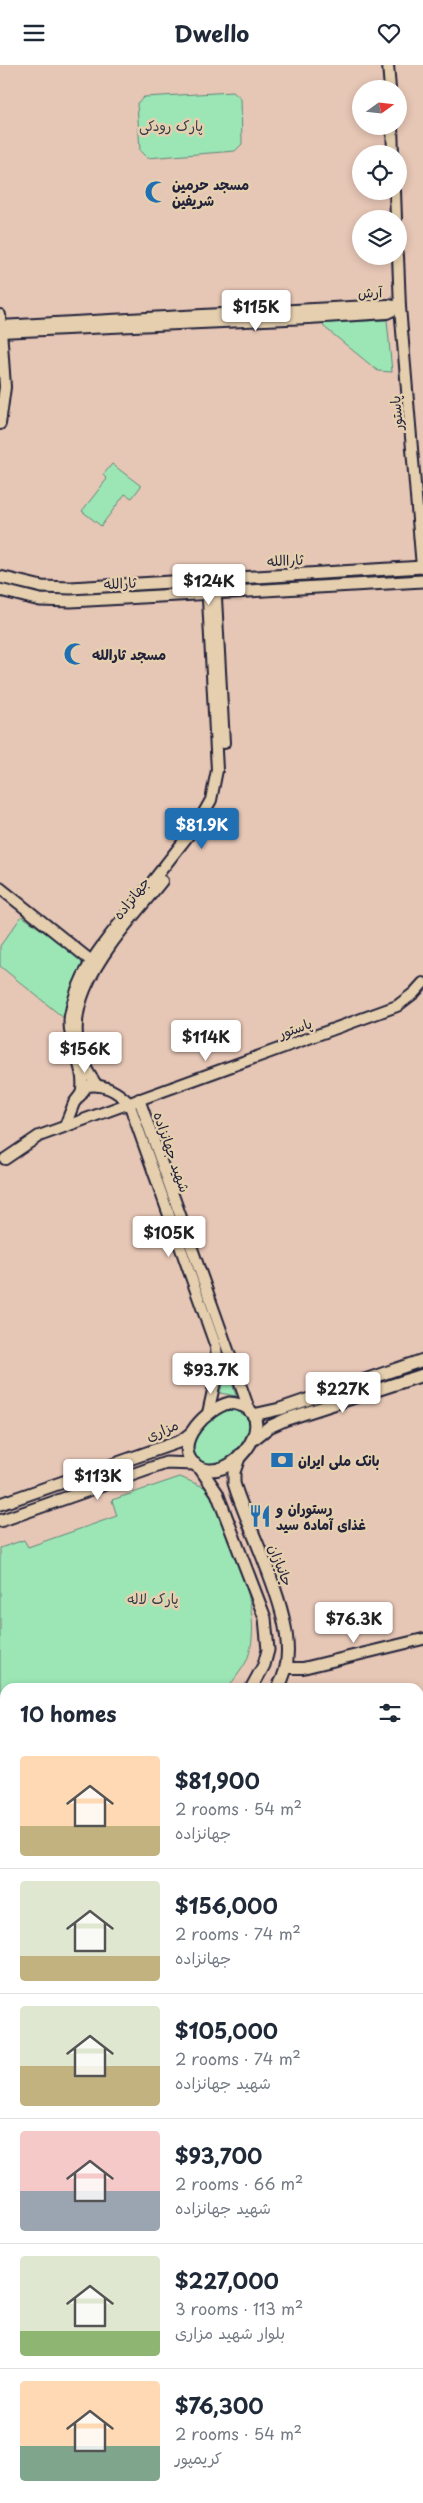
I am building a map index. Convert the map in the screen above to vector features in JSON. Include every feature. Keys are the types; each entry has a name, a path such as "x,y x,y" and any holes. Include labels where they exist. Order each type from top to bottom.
{"main road":[{"name":"ثاراالله","path":"0,577 42,587 71,588 211,580 423,574"},
{"name":"ثارالله","path":"0,591 40,600 71,601 212,593 423,574"},
{"path":"251,1413 280,1409 423,1360"},
{"path":"0,1521 166,1463 217,1469 240,1455 255,1438 278,1422 423,1375"},
{"path":"254,1683 264,1665 268,1650 265,1618 217,1493 187,1451 187,1444 193,1432 208,1413 215,1408 229,1403 237,1403 251,1413 257,1430 255,1438"},
{"name":"مزاری","path":"0,1504 181,1441 193,1432"},
{"name":"جانبازان","path":"240,1455 234,1472 234,1483 288,1633 287,1668 280,1683"}],"street":[{"path":"388,65 389,80"},
{"name":"پاستور","path":"398,265 400,307 423,574"},
{"name":"آرش","path":"0,329 163,322 270,310 388,305 400,307"},
{"path":"0,315 5,387 0,424"},
{"name":"جهانزاده","path":"81,1095 83,1082 71,1043 69,1021 78,985 94,962 204,827 217,803 224,771 211,580"},
{"path":"0,888 94,962"},
{"name":"جهانزاده","path":"94,962 78,1006 77,1023 79,1048 90,1075 96,1084"},
{"name":"پاستور","path":"5,1159 39,1137 65,1126 396,1005 414,993 423,983"},
{"path":"65,1126 74,1103 87,1086 96,1084 118,1093 129,1103"},
{"name":"شهید جهانزاده","path":"139,1099 204,1302 216,1347 218,1359 217,1377 208,1413"},
{"name":"شهید جهانزاده","path":"129,1103 204,1302 251,1413"},
{"path":"287,1668 303,1668 423,1639"}],"green space":[{"name":"پارک رودکی","path":"233,92 241,99 242,144 235,151 147,158 140,151 137,103 144,97"},
{"path":"387,320 392,372 378,371 323,326 325,323"},
{"path":"112,464 141,486 132,498 125,494 101,526 82,511 107,479 103,475"},
{"path":"22,916 80,957 82,965 71,991 65,1019 0,966 0,946"},
{"path":"219,1338 236,1396 220,1393 224,1377"},
{"path":"228,1408 242,1413 248,1421 249,1431 245,1441 238,1450 228,1458 218,1463 207,1464 198,1458 194,1451 194,1443 205,1426"},
{"name":"پارک لاله","path":"180,1477 211,1490 243,1575 252,1621 252,1643 246,1662 232,1683 0,1683 0,1548 24,1540 28,1547 117,1516 112,1500"}],"place":[{"name":"مسجد حرمین شریفین","path":"156,192"},
{"name":"مسجد ثارالله","path":"75,654"},
{"name":"بانک ملی ایران","path":"282,1460"},
{"name":"رستوران و غذای آماده سید","path":"260,1516"}]}
